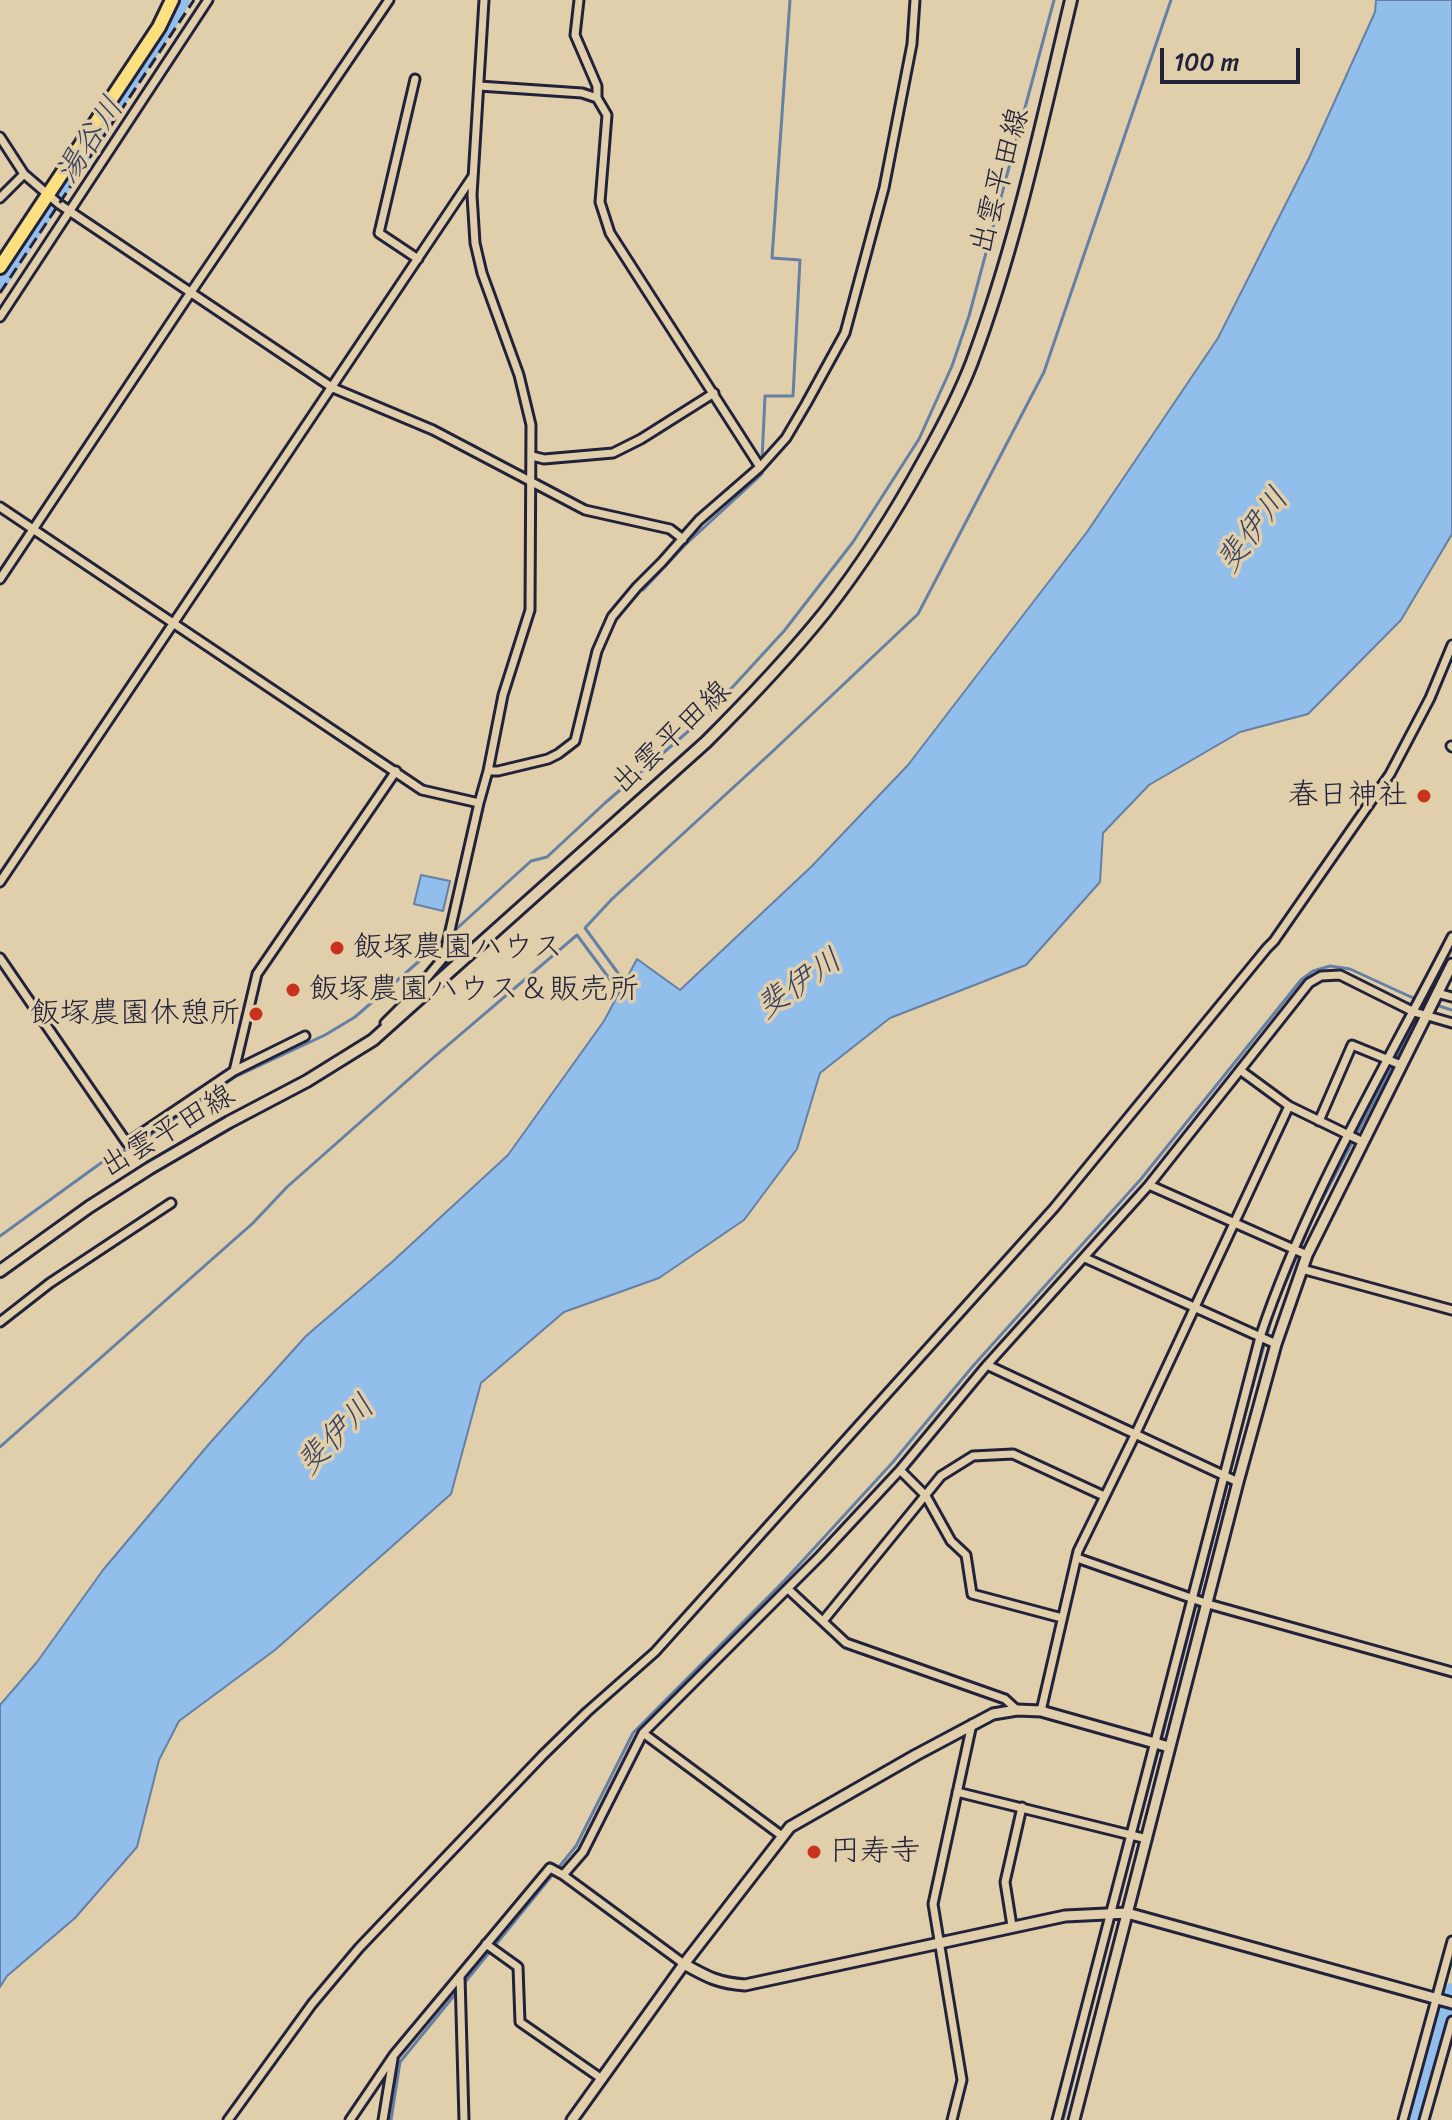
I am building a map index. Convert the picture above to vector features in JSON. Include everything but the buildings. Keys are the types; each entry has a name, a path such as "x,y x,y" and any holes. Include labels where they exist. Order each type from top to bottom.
{"highway":[{"path":"0,267 159,27 172,0"}],"main road":[{"name":"出雲平田線","path":"0,1271 150,1168 307,1081 373,1040 706,742 746,702 824,613 908,490 945,422 971,363 1017,221 1071,0"}],"street":[{"path":"0,317 208,0"},
{"path":"0,579 389,0"},
{"path":"373,1040 379,1029 444,957 503,695 530,610 531,425 519,375 482,273 475,243 472,195 484,0"},
{"path":"579,0 575,35 597,86 597,98 607,115 600,202 610,233 760,467"},
{"path":"488,771 548,759 575,741 597,651 612,617 699,520 760,467 786,438 845,333 884,188 912,44 915,0"},
{"path":"415,79 379,233 418,259"},
{"path":"479,86 582,93 597,98"},
{"path":"0,137 24,174 59,204 333,388 433,430 585,510 670,529 683,539"},
{"path":"0,198 24,174"},
{"path":"0,882 473,175"},
{"path":"532,456 544,459 613,453 714,393"},
{"path":"0,507 422,790 479,803"},
{"path":"228,2120 312,2004 359,1948 543,1755 655,1652 1054,1208 1293,917 1390,774 1430,698 1452,645"},
{"path":"234,1071 257,974 396,771"},
{"path":"1057,2120 1260,1337 1293,1249 1452,937"},
{"path":"0,958 127,1143 234,1071 305,1036"},
{"path":"1074,2120 1276,1344 1307,1255 1452,964"},
{"path":"563,1875 583,1852 643,1733 788,1589 900,1470 987,1365 1149,1185 1309,983 1321,976 1340,975 1414,1012 1452,1023"},
{"path":"1437,993 1452,997"},
{"path":"1319,1121 1352,1045 1401,1065"},
{"path":"1240,1070 1289,1106 1363,1142"},
{"path":"1041,1711 1078,1551 1289,1106"},
{"path":"1149,1185 1307,1255"},
{"path":"0,1322 50,1283 171,1203"},
{"path":"1085,1258 1276,1344"},
{"path":"1302,1269 1452,1310"},
{"path":"987,1365 1238,1482"},
{"path":"823,1621 941,1476 973,1456 1013,1454 1104,1496"},
{"path":"900,1470 926,1496 951,1541 966,1555 972,1594 1062,1618"},
{"path":"1077,1558 1208,1604 1452,1672"},
{"path":"788,1589 846,1643 1005,1699 1017,1710"},
{"path":"572,2120 579,2116 684,1964 790,1827 993,1714 1017,1710 1041,1711 1169,1747"},
{"path":"952,2120 962,2080 933,1904 972,1724"},
{"path":"643,1733 782,1836"},
{"path":"957,1792 1147,1839"},
{"path":"1012,1926 1005,1882 1022,1807"},
{"path":"350,2120 394,2055 550,1868 684,1964 724,1983 745,1985 1065,1916 1127,1913 1452,2003"},
{"path":"1119,1883 1134,1888"},
{"path":"1403,2120 1439,1999 1452,1941"},
{"path":"486,1944 518,1967 520,2022 602,2079"},
{"path":"1096,1971 1111,1974"},
{"path":"460,1976 464,2120"},
{"path":"1424,2120 1452,2021"},
{"path":"383,2120 394,2055"},
{"path":"1073,2057 1088,2062"},
{"path":"1068,2078 1083,2081"}],"water":[{"name":"斐伊川","path":"1376,0 1452,0 1452,534 1401,620 1308,714 1240,732 1149,785 1103,833 1100,882 1026,965 890,1018 820,1073 797,1149 744,1220 659,1278 564,1312 481,1383 451,1494 275,1650 179,1721 159,1760 137,1847 75,1918 7,1976 0,1987 0,1705 37,1662 103,1570 209,1444 306,1336 508,1155 604,1021 637,959 680,990 812,866 908,765 1087,532 1218,338 1309,158 1375,12"},
{"path":"421,875 450,881 443,911 414,904"}],"waterway":[{"name":"湯谷川","path":"0,282 182,0"},
{"path":"762,460 765,396 793,396 800,260 772,258 790,0"},
{"path":"453,932 531,861 547,857 706,716 784,631 853,542 919,439 952,366 969,316 1054,0"},
{"path":"626,984 585,928 612,899 918,614 1044,372 1171,0"},
{"path":"643,590 685,545 762,474 762,468"},
{"path":"0,1447 253,1223 287,1187 577,935 620,993"},
{"path":"0,1236 112,1155 133,1147 235,1077 325,1035 355,1017 447,937"},
{"path":"1161,1741 1274,1310 1314,1215 1426,1002 1452,946"},
{"path":"391,2120 400,2062 576,1846 633,1733 785,1580 893,1462 973,1366 1141,1179 1301,980 1313,971 1330,966 1350,969 1411,997 1452,1010"},
{"path":"1115,1911 1159,1748"},
{"path":"1063,2120 1105,1949"},
{"path":"1416,2120 1452,1991"}],"railway":[{"path":"0,293 194,0"}],"place":[{"name":"春日神社","path":"1424,796"},
{"name":"飯塚農園ハウス","path":"337,948"},
{"name":"飯塚農園ハウス＆販売所","path":"293,990"},
{"name":"飯塚農園休憩所","path":"256,1014"},
{"name":"円寿寺","path":"814,1852"}]}
